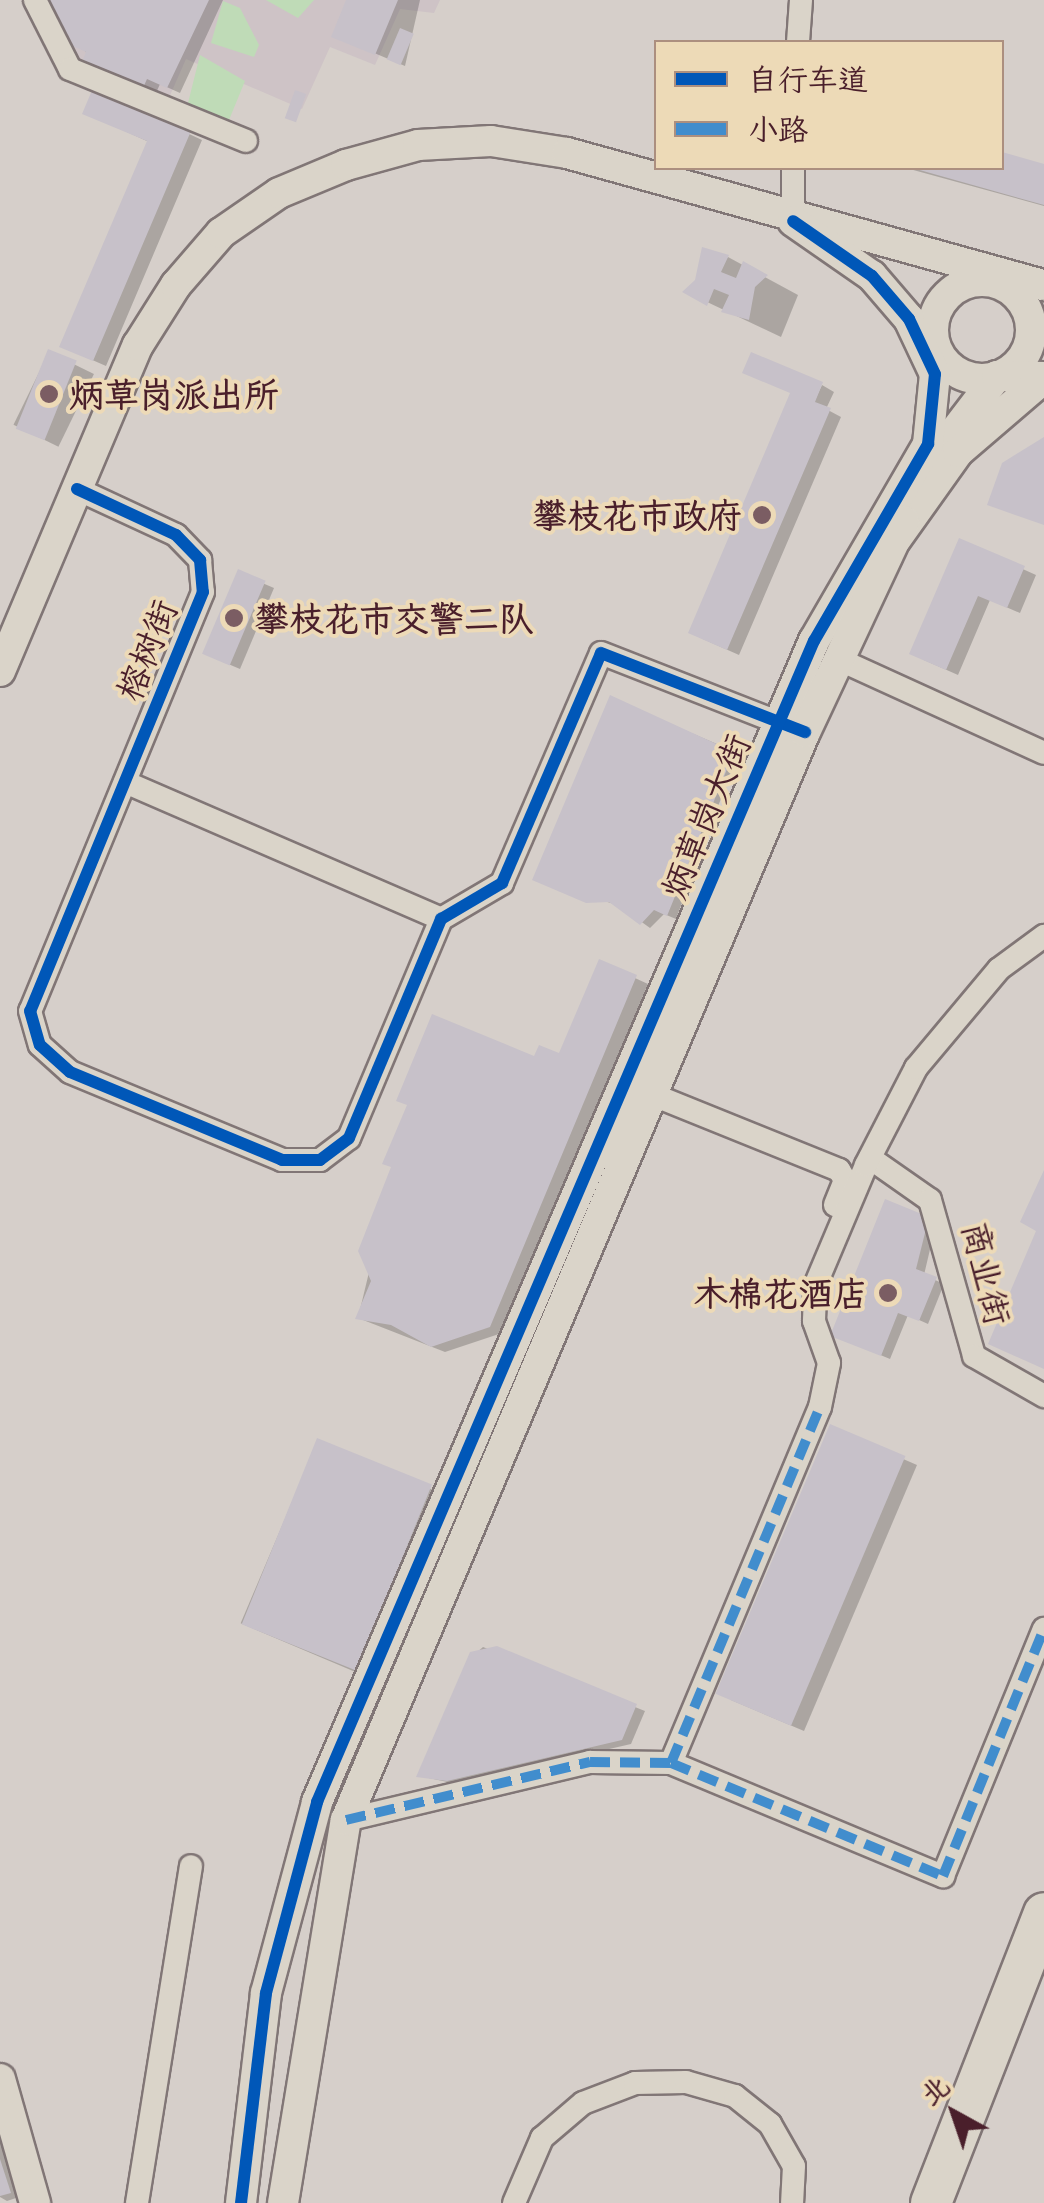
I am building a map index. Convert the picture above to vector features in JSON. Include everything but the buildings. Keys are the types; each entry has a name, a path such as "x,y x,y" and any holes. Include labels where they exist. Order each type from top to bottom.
{"highway":[{"path":"931,2203 1044,1912"},
{"path":"948,2203 1044,1960"}],"street":[{"path":"35,0 70,69 246,142"},
{"path":"798,40 801,0"},
{"path":"0,671 138,345 176,285 221,233 279,193 346,165 418,145 491,141 566,154 793,221 850,249 910,292 932,294 934,271 899,250"},
{"path":"792,170 793,221"},
{"path":"850,249 899,250 1044,296"},
{"path":"850,249 1044,285"},
{"path":"850,249 934,350 965,376 1044,378"},
{"path":"993,282 1020,298 1031,326 1023,357 997,376 942,442 887,534 928,444 934,350 951,292 993,282"},
{"path":"891,294 934,350"},
{"path":"887,534 958,452 1044,378"},
{"name":"榕树街","path":"77,489 176,535 200,560 202,592 30,1011 40,1045 70,1072 282,1160 320,1160 350,1138 441,919"},
{"name":"炳草岗大街","path":"792,727 838,659 887,534"},
{"name":"炳草岗大街","path":"283,2203 346,1820 638,1088 792,727 887,534"},
{"path":"124,782 441,919 502,884 601,653 792,727"},
{"path":"838,659 1044,753"},
{"path":"671,1763 820,1406 829,1363 814,1320 814,1286 870,1158 916,1068 999,969 1044,936"},
{"path":"241,2203 266,1993 317,1802 638,1088 839,1170 845,1180 806,1274 814,1286"},
{"name":"商业街","path":"870,1158 930,1200 974,1356 1044,1396"},
{"path":"346,1820 590,1762 671,1763 943,1876 1044,1629"},
{"path":"136,2203 191,1866"},
{"path":"0,2078 36,2203"},
{"path":"514,2203 542,2138 582,2104 634,2083 686,2082 734,2096 770,2124 794,2166 792,2203"}],"shaded area":[{"path":"43,0 440,0 434,13 400,9 375,65 330,47 302,109 186,59 168,100 67,57"}],"green space":[{"path":"266,0 314,0 298,18"},
{"path":"223,1 240,8 259,45 254,57 211,43"},
{"path":"200,55 245,81 229,120 188,103"}],"marked path":[{"path":"671,1763 820,1407"},
{"path":"346,1820 590,1762 671,1763 943,1876 1044,1629"}],"cycle path":[{"path":"241,2203 266,1993 317,1802 814,641 928,444 935,374 909,319 872,276 793,221"},
{"path":"77,489 176,535 200,560 203,592 30,1011 40,1045 70,1072 282,1160 320,1160 349,1138 441,919 502,883 601,653 805,732"}],"place":[{"name":"炳草岗派出所","path":"49,394"},
{"name":"攀枝花市政府","path":"762,515"},
{"name":"攀枝花市交警二队","path":"234,618"},
{"name":"木棉花酒店","path":"888,1293"}]}
